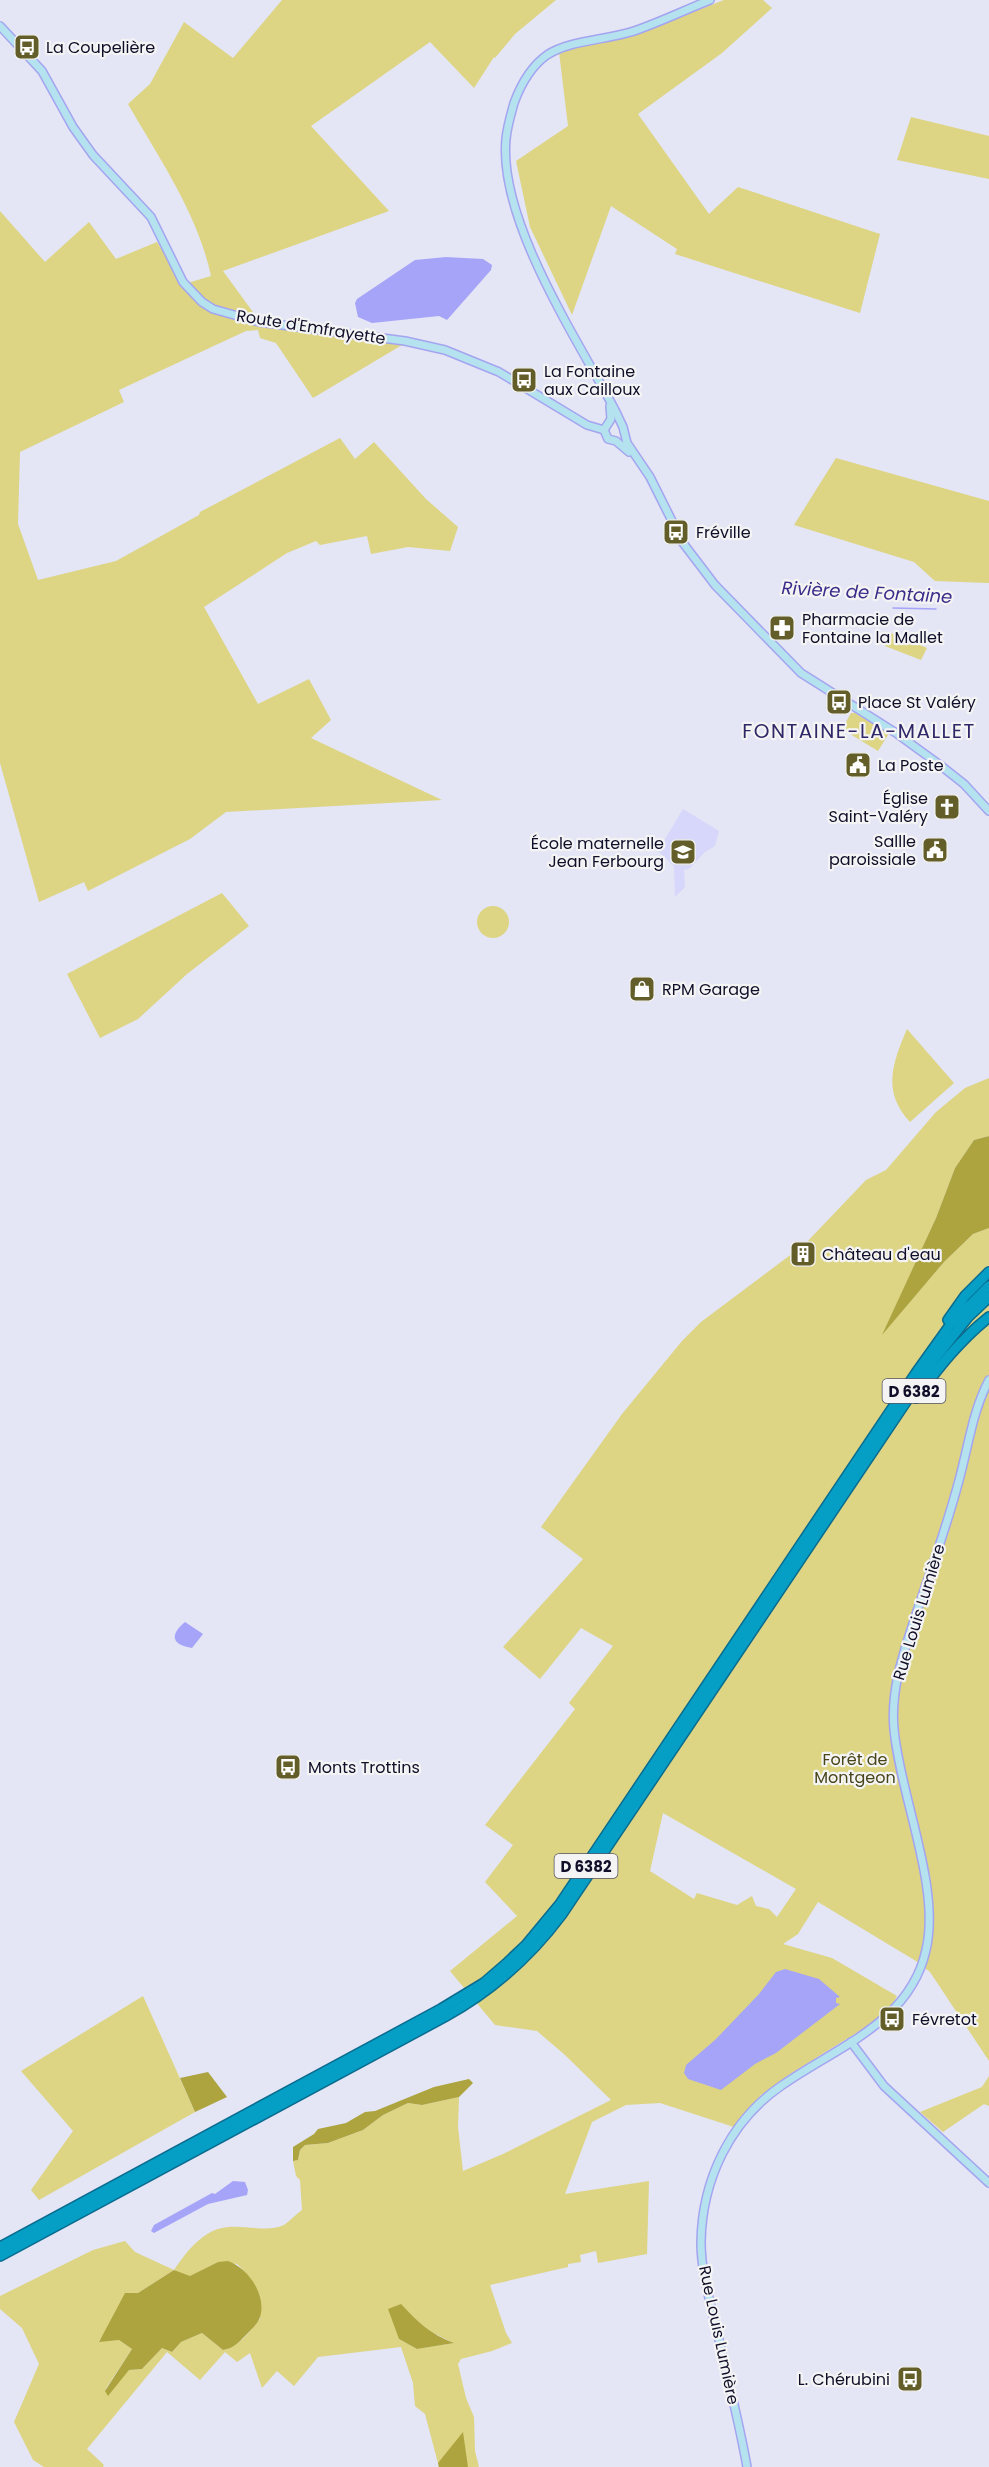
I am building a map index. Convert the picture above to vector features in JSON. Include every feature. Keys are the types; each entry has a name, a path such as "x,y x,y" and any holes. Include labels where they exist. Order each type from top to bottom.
{"highway":[{"path":"875,1434 924,1352 965,1296 989,1272"},
{"name":"D 6382","path":"0,2247 441,2009 484,1983 534,1937 560,1904 951,1324 989,1286"},
{"name":"D 6382","path":"0,2256 446,2016 476,1999 508,1974 546,1935 568,1905 934,1360 968,1317 989,1297"},
{"path":"847,1491 941,1365 973,1330 989,1317"}],"street":[{"path":"710,0 634,31 603,40 560,48 533,66 524,80 512,110 506,138 507,169 522,229 534,258 609,398 623,427 623,435 659,493 683,543 715,585 789,662 815,683 940,765 964,784 989,811"},
{"name":"Route d'Emfrayette","path":"0,26 42,71 73,127 93,155 151,217 178,274 188,289 202,302 213,309 240,318 405,341 445,350 499,372 587,425 604,429"},
{"path":"609,398 611,414 609,423 604,429 606,437 616,441 640,463"},
{"path":"609,423 620,423"},
{"path":"616,441 623,435"},
{"name":"Rue Louis Lumière","path":"747,2467 702,2261 702,2225 708,2191 726,2146 753,2109 785,2083 886,2019 902,2002 920,1971 927,1949 930,1913 898,1760 894,1703 906,1646 959,1482 980,1398 989,1380"},
{"path":"851,2042 884,2086 989,2183"}],"shaded area":[{"name":"École maternelle Jean Ferbourg","path":"683,809 719,831 715,846 705,852 689,869 684,870 685,887 675,897 674,866 658,851"},
{"path":"989,1136 989,1228 973,1234 944,1262 882,1335 936,1218 955,1168 974,1140"},
{"path":"208,2072 227,2097 195,2112 180,2078"},
{"path":"469,2079 473,2083 459,2097 422,2105 408,2103 383,2115 363,2130 328,2143 305,2145 300,2150 298,2160 293,2161 293,2147 318,2129 346,2123 365,2112 375,2111 434,2087"},
{"path":"228,2261 249,2276 258,2291 261,2309 259,2320 254,2327 236,2345 223,2350 202,2333 181,2342 172,2352 162,2348 142,2369 129,2370 108,2396 105,2391 132,2349 119,2340 99,2342 125,2293 138,2293 174,2270 190,2276 218,2262"},
{"path":"401,2304 425,2327 454,2343 417,2349 399,2339 388,2309"},
{"path":"463,2432 468,2467 439,2467 438,2463"}],"green space":[{"path":"282,0 556,0 515,34 494,57 474,88 430,42 311,126 389,211 223,271 258,319 259,324 402,345 313,398 276,343 260,338 258,330 246,331 119,390 124,402 20,452 18,524 38,580 116,561 199,515 200,512 340,438 355,459 374,442 426,499 458,527 450,551 408,547 371,554 367,536 320,545 316,541 287,553 204,607 258,704 309,679 331,720 311,738 442,800 226,812 190,839 88,891 84,882 39,902 0,763 0,211 45,262 89,222 116,259 157,242 184,284 211,276 205,253 187,209 128,104 150,84 184,22 233,58"},
{"path":"724,0 763,0 772,8 722,53 638,114 709,214 738,187 880,234 860,313 675,254 677,249 611,206 572,315 530,227 516,161 568,126 559,52 575,46 632,36"},
{"path":"911,117 989,136 989,179 897,160"},
{"path":"836,458 989,501 989,583 935,581 914,562 794,525"},
{"path":"891,633 927,648 921,660 885,646"},
{"path":"851,713 855,713 886,732 888,735 878,751 842,729"},
{"path":"222,893 249,926 187,974 138,1019 100,1038 67,974"},
{"path":"493,906 504,911 509,922 504,933 493,938 482,933 477,922 482,911"},
{"path":"907,1029 954,1083 910,1122 896,1100 892,1077 897,1054"},
{"name":"Forêt de Montgeon","path":"989,1078 989,1136 974,1140 955,1168 936,1218 884,1332 944,1262 973,1234 989,1228 989,2061 930,1972 916,1961 818,1902 798,1934 783,1944 832,1958 897,1996 887,2014 790,2074 761,2095 734,2127 660,2103 626,2105 592,2122 565,2194 649,2181 647,2254 598,2263 596,2251 580,2255 581,2262 568,2264 568,2267 490,2285 506,2333 512,2343 461,2359 458,2364 466,2398 474,2417 475,2451 479,2467 439,2467 425,2414 415,2406 413,2383 401,2347 318,2357 294,2386 277,2371 262,2388 250,2353 237,2362 225,2352 200,2380 167,2352 87,2449 104,2465 103,2467 44,2467 33,2460 14,2422 39,2364 22,2328 0,2309 0,2296 93,2250 125,2241 135,2252 174,2270 199,2240 218,2229 226,2227 268,2228 284,2225 302,2210 300,2180 296,2176 293,2161 298,2160 300,2150 305,2145 328,2143 363,2130 383,2115 408,2103 422,2105 459,2097 458,2127 463,2171 503,2154 611,2100 537,2031 495,2025 450,1971 517,1916 485,1882 513,1845 485,1825 575,1709 569,1703 613,1646 581,1628 540,1679 503,1647 583,1559 541,1527 622,1414 682,1341 701,1322 805,1244 866,1180 886,1170 936,1112 965,1088","holes":["663,1813 796,1889 777,1917 769,1909 756,1906 752,1896 737,1905 697,1893 694,1899 650,1871","218,2262 237,2264 253,2283 260,2319 234,2346 223,2350 202,2333 181,2342 172,2352 162,2348 142,2369 129,2370 105,2390 132,2349 119,2340 99,2341 138,2293 174,2270 189,2277","422,2327 453,2343 417,2349 399,2339"]},
{"path":"143,1996 195,2112 39,2200 31,2190 73,2131 21,2071"},
{"path":"989,2076 989,2106 984,2104 943,2132 920,2112 982,2087"}],"water":[{"path":"446,257 483,259 492,265 491,270 447,320 439,316 372,323 358,317 355,303 357,299 415,260"},
{"path":"185,1622 203,1634 192,1648 185,1647 175,1639 177,1631"},
{"path":"785,1969 819,1979 840,1997 836,1998 836,2003 840,2004 776,2053 755,2064 721,2090 688,2079 684,2073 686,2065 716,2039 759,1994 776,1972"},
{"path":"233,2181 245,2182 247,2195 208,2204 154,2233 151,2231 154,2225 212,2193 215,2194"}],"waterway":[{"name":"Rivière de Fontaine","path":"893,608 936,609"}],"place":[{"name":"La Coupelière","path":"27,47"},
{"name":"La Fontaine aux Cailloux","path":"524,380"},
{"name":"Fréville","path":"676,532"},
{"name":"Pharmacie de Fontaine la Mallet","path":"782,628"},
{"name":"Place St Valéry","path":"839,702"},
{"name":"La Poste","path":"858,765"},
{"name":"Église Saint-Valéry","path":"947,807"},
{"name":"Sallle paroissiale","path":"935,850"},
{"name":"École maternelle Jean Ferbourg","path":"683,852"},
{"name":"RPM Garage","path":"642,989"},
{"name":"Château d'eau","path":"803,1254"},
{"name":"Monts Trottins","path":"288,1767"},
{"name":"Févretot","path":"892,2019"},
{"name":"L. Chérubini","path":"910,2379"}],"district":[{"name":"FONTAINE-LA-MALLET","path":"859,731"}]}
